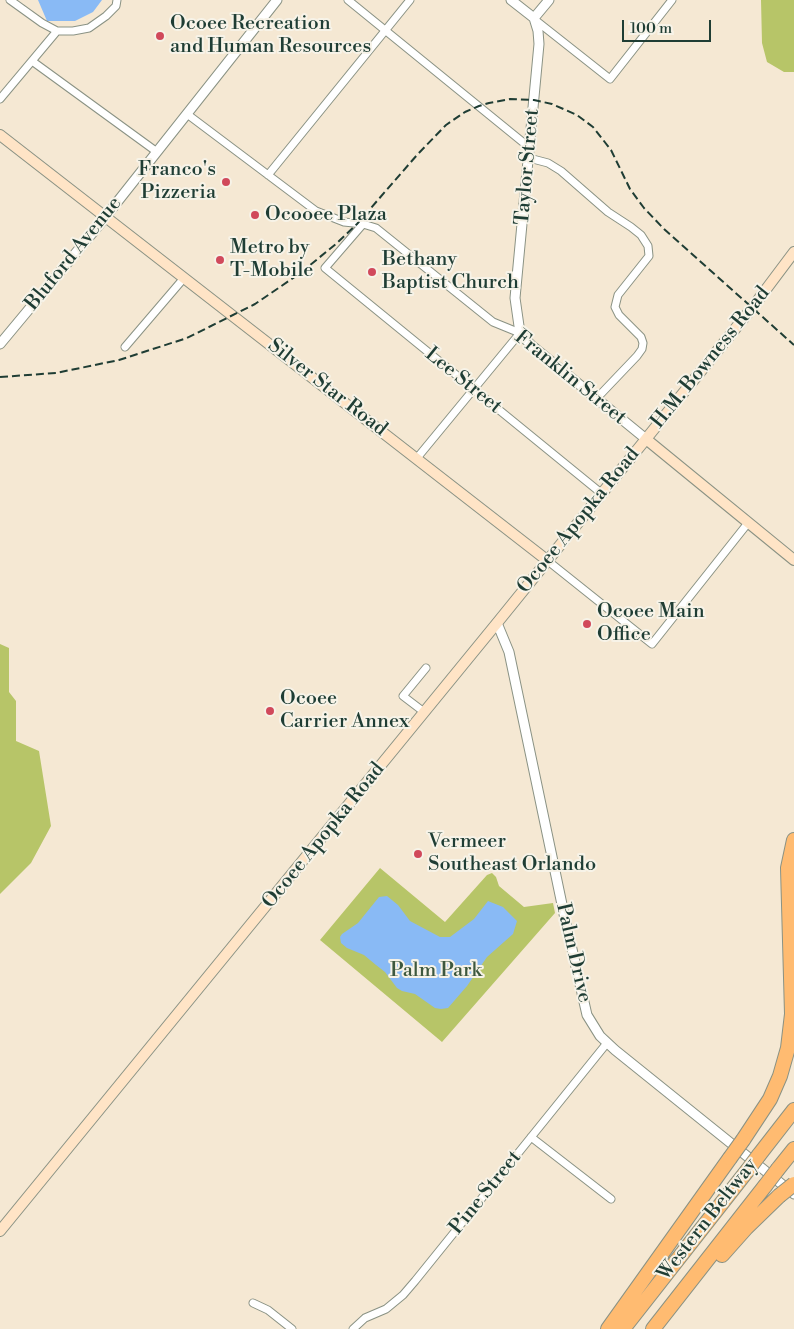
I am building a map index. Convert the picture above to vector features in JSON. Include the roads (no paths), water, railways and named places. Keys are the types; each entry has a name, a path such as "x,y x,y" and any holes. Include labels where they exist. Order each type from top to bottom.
{"highway":[{"path":"608,1329 743,1140 770,1099 780,1076 788,1048 792,1014 788,868 794,840"},
{"name":"Western Beltway","path":"623,1329 794,1110"},
{"name":"Western Beltway","path":"655,1329 794,1149"},
{"path":"655,1329 746,1228 794,1184"}],"main road":[{"name":"Silver Star Road","path":"0,135 548,561"},
{"name":"H.M. Bowness Road","path":"646,439 752,308 794,252"},
{"name":"Ocoee Apopka Road","path":"0,1231 646,439"},
{"name":"Franklin Street","path":"646,439 794,560"}],"street":[{"path":"10,0 42,23 57,31 74,31 89,28 106,16 116,6 117,0"},
{"name":"Bluford Avenue","path":"0,344 105,217 277,0"},
{"path":"348,0 530,148"},
{"path":"268,175 410,0"},
{"path":"511,0 610,79 672,0"},
{"path":"532,17 549,0"},
{"name":"Taylor Street","path":"520,333 515,298 539,44 538,31 532,17"},
{"path":"0,99 57,31"},
{"path":"32,61 157,152"},
{"name":"Franklin Street","path":"187,114 316,211 344,222 363,224 376,228 493,322 520,333 531,345 646,439"},
{"path":"528,158 548,163 561,171 592,198 641,235 648,246 650,256 616,300 615,306 619,315 641,337 643,342 642,349 596,399"},
{"name":"Lee Street","path":"363,224 326,268 601,494"},
{"path":"125,347 184,278"},
{"path":"417,458 520,333"},
{"name":"Silver Star Road","path":"548,561 652,644 748,523"},
{"name":"Palm Drive","path":"497,623 509,652 587,1015 593,1026 607,1043 794,1194"},
{"path":"424,712 403,696 426,668"},
{"name":"Pine Street","path":"353,1329 365,1318 386,1309 403,1295 607,1043"},
{"path":"531,1137 611,1199"},
{"path":"253,1303 268,1310 292,1329"}],"water":[{"path":"38,0 102,0 93,12 75,21 47,21"},
{"path":"387,896 398,905 410,921 440,937 450,937 474,919 488,901 503,907 517,921 513,934 487,957 467,986 448,1008 435,1008 415,994 397,988 385,972 364,955 347,948 341,943 340,937 342,934 358,923 379,897"}],"railway":[{"path":"0,377 56,373 119,360 187,338 255,304 299,274 336,244 357,224 417,155 446,125 465,112 479,106 510,99 534,100 552,104 577,115 593,127 611,150 630,189 644,208 664,229 794,345"}],"place":[{"name":"Ocoee Recreation and Human Resources","path":"160,36"},
{"name":"Franco's Pizzeria","path":"226,182"},
{"name":"Ocooee Plaza","path":"255,215"},
{"name":"Metro by T-Mobile","path":"220,260"},
{"name":"Bethany Baptist Church","path":"372,272"},
{"name":"Ocoee Main Office","path":"587,624"},
{"name":"Ocoee Carrier Annex","path":"270,711"},
{"name":"Vermeer Southeast Orlando","path":"418,854"}],"park label":[{"name":"Palm Park","path":"436,971"}]}
